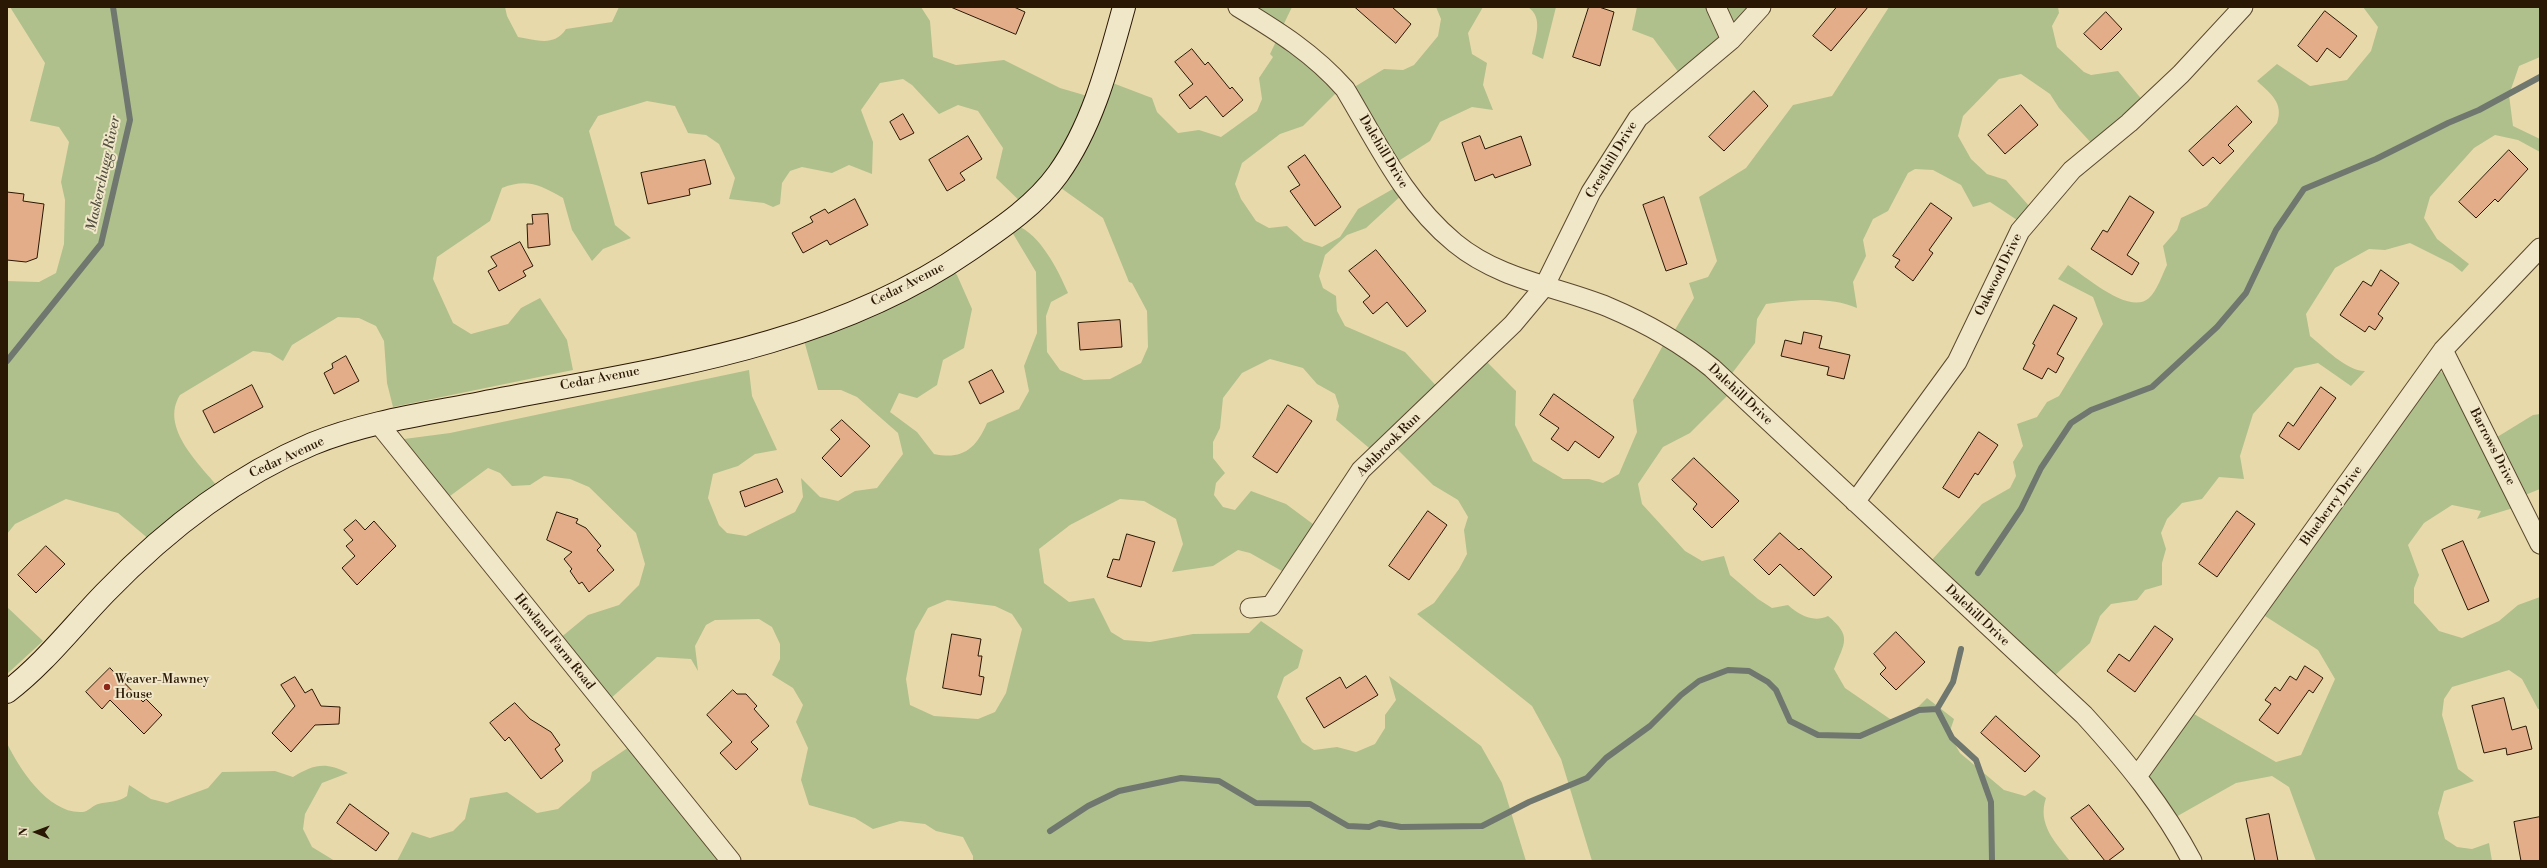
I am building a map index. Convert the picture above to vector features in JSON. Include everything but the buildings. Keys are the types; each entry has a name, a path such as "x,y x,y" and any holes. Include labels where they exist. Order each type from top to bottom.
{"street":[{"name":"Cedar Avenue","path":"7,692 58,643 127,572 197,512 236,483 317,442 378,423 738,352 833,320 892,295 937,271 1004,226 1029,205 1056,177 1076,145 1094,106 1124,7"},
{"name":"Dalehill Drive","path":"1238,7 1303,48 1333,76 1345,89 1403,188 1445,234 1477,259 1499,270 1544,287 1607,307 1663,334 1688,349 2084,715 2138,775 2175,829 2192,861"},
{"path":"1716,7 1731,40"},
{"name":"Cresthill Drive","path":"1544,287 1591,192 1638,118 1731,40 1762,7"},
{"name":"Oakwood Drive","path":"1855,502 1957,362 2020,231 2072,170 2129,123 2209,46 2244,7"},
{"name":"Blueberry Drive","path":"2138,775 2443,350 2540,248"},
{"name":"Ashbrook Run","path":"1250,608 1271,606 1361,470 1512,324 1544,287"},
{"name":"Barrows Drive","path":"2443,350 2540,544"},
{"name":"Howland Farm Road","path":"378,423 731,861"}],"green space":[{"path":"10,7 505,7 507,16 518,37 545,41 556,38 566,29 612,22 619,7 921,7 930,21 933,57 956,65 1004,60 1060,88 1101,100 1110,82 1152,98 1157,112 1178,133 1199,130 1221,137 1257,111 1262,99 1259,78 1273,57 1270,54 1279,35 1237,7 1292,7 1279,34 1340,89 1303,126 1280,134 1242,163 1235,184 1241,199 1256,221 1269,228 1287,226 1304,241 1322,247 1340,237 1358,209 1398,186 1404,193 1366,228 1347,235 1325,255 1319,276 1323,288 1336,296 1337,311 1345,326 1405,352 1441,391 1484,359 1516,391 1515,425 1533,461 1563,479 1589,479 1603,483 1619,474 1637,432 1633,400 1667,338 1673,333 1694,298 1689,283 1708,277 1717,261 1699,197 1746,168 1793,105 1832,96 1889,7 2058,7 2059,13 2052,26 2057,47 2084,72 2091,75 2118,71 2149,108 2094,146 2059,108 2050,94 2021,74 1999,79 1963,116 1958,136 1971,159 1987,174 2006,180 2039,217 2029,228 1990,202 1973,207 1961,185 1933,170 1915,169 1908,173 1888,211 1873,219 1863,240 1866,256 1853,282 1857,308 1846,304 1824,300 1801,300 1766,304 1757,319 1755,343 1727,380 1733,390 1690,433 1663,447 1638,484 1642,504 1685,551 1702,561 1724,556 1730,575 1758,599 1772,608 1788,605 1806,617 1817,619 1828,616 1836,623 1841,629 1844,640 1834,669 1845,688 1890,719 1908,717 1927,698 1954,719 1949,734 1960,753 2004,790 2025,796 2034,790 2046,798 2044,816 2049,832 2053,840 2070,861 1592,861 1561,759 1532,706 1417,614 1434,603 1459,569 1467,554 1464,530 1468,517 1458,500 1433,485 1391,443 1375,453 1336,420 1339,406 1335,394 1317,384 1303,368 1270,359 1242,373 1223,398 1220,428 1213,442 1213,458 1225,473 1216,483 1214,495 1223,507 1235,510 1251,491 1286,504 1317,527 1289,575 1250,553 1238,550 1213,566 1172,572 1183,544 1176,519 1144,501 1120,499 1070,525 1039,549 1044,583 1069,602 1094,598 1111,632 1124,640 1150,642 1193,634 1249,633 1261,621 1303,650 1298,668 1284,677 1277,697 1302,742 1314,750 1337,747 1356,752 1375,744 1385,728 1385,715 1396,700 1389,676 1481,746 1502,783 1526,861 973,861 973,856 963,837 936,831 925,824 900,821 873,829 855,818 809,805 801,780 808,748 796,722 803,705 793,688 772,675 780,659 780,644 772,627 759,619 715,620 706,625 695,646 698,671 691,659 657,657 609,700 559,639 588,615 619,605 639,585 645,564 636,533 589,487 570,479 544,476 530,485 512,486 500,473 488,468 450,496 445,496 404,439 450,433 749,370 752,396 777,450 755,454 738,466 713,474 708,498 719,525 727,533 746,536 795,512 803,497 801,478 820,497 838,501 855,491 877,488 903,454 898,433 857,397 841,390 818,390 803,337 952,270 957,275 972,309 964,348 943,360 937,385 917,398 899,393 890,412 917,432 934,454 953,455 960,454 973,446 983,432 987,423 1019,409 1029,391 1024,366 1037,333 1036,272 1012,232 1016,225 1033,237 1048,254 1068,293 1051,302 1046,316 1047,352 1060,370 1084,380 1110,379 1141,363 1148,347 1147,311 1132,283 1129,282 1103,218 1061,188 1031,212 996,178 1003,148 978,111 958,105 939,114 912,85 903,79 880,83 861,110 873,142 872,174 849,165 832,173 802,167 790,171 782,183 780,204 773,207 764,203 729,199 735,178 719,144 706,135 688,133 675,106 647,101 598,116 589,131 615,225 631,238 603,249 592,261 572,230 563,198 533,184 526,183 502,188 490,221 437,257 433,279 453,323 471,334 508,324 521,308 540,298 567,340 573,370 393,407 387,383 384,341 376,326 359,318 338,317 292,345 283,361 270,353 253,351 180,395 175,408 175,420 178,433 185,446 203,470 221,490 157,546 118,513 66,499 15,524 7,534 7,281 39,282 56,273 64,244 65,200 61,182 69,142 59,127 30,121 45,63","holes":["947,600 995,606 1012,614 1022,629 1006,693 995,712 978,719 934,716 910,705 906,679 915,631 928,608"]},
{"path":"1436,7 1483,7 1468,33 1472,54 1487,63 1483,85 1493,110 1472,107 1440,122 1430,141 1389,167 1351,89 1384,69 1403,70 1414,65 1438,36 1441,19"},
{"path":"1528,7 1556,7 1543,59 1532,54 1537,22 1533,12"},
{"path":"1637,7 1759,7 1682,77 1653,38 1632,30"},
{"path":"2363,7 2540,7 2540,57 2519,66 2509,95 2513,126 2540,139 2540,152 2518,140 2495,135 2474,148 2430,197 2424,218 2437,239 2469,264 2462,272 2452,264 2410,243 2385,250 2369,249 2335,268 2306,314 2310,336 2343,363 2358,370 2365,371 2351,386 2318,363 2295,368 2253,414 2240,456 2244,479 2219,477 2202,499 2182,503 2167,519 2161,533 2166,549 2162,563 2162,585 2145,590 2137,600 2111,604 2100,616 2090,643 2052,678 1931,561 1982,504 2010,488 2016,476 2013,462 2023,446 2017,424 2037,417 2047,402 2059,396 2103,324 2093,297 2058,279 2068,265 2096,285 2120,298 2131,302 2141,302 2149,298 2157,287 2167,265 2163,246 2177,230 2181,218 2207,206 2277,123 2279,110 2275,99 2257,81 2277,64 2310,86 2347,80 2371,51 2378,27"},
{"path":"2440,371 2454,382 2494,439 2533,415 2540,414 2540,489 2525,495 2523,505 2477,519 2481,511 2452,505 2424,523 2408,545 2419,575 2414,588 2414,603 2439,631 2462,638 2499,621 2518,605 2540,597 2540,709 2538,709 2522,679 2509,670 2452,687 2444,699 2442,715 2458,769 2474,781 2444,791 2438,813 2445,839 2457,847 2472,849 2489,843 2492,861 2316,861 2289,787 2272,776 2236,783 2174,818 2146,780 2194,714 2276,762 2301,755 2335,679 2318,650 2265,616 2432,373"},
{"path":"7,607 43,641 7,674"},
{"path":"7,743 12,754 27,777 47,798 58,806 70,811 82,812 98,804 117,801 127,796 129,785 151,799 167,803 208,788 222,772 275,771 293,777 314,767 326,766 340,769 348,773 322,783 305,814 303,829 312,847 335,861 7,861"},
{"path":"635,743 729,861 397,861 412,832 430,838 453,831 465,819 470,798 507,792 537,813 558,809 590,781 592,772"}],"waterway":[{"name":"Maskerchugg River","path":"7,361 101,244 130,120 113,7"},
{"path":"1978,573 2021,509 2041,468 2071,423 2091,410 2152,387 2217,327 2246,293 2276,230 2304,189 2376,159 2448,123 2479,110 2540,77"},
{"path":"1961,649 1953,682 1937,709 1952,738 1976,760 1991,802 1992,861"},
{"path":"1050,831 1088,806 1119,791 1181,778 1219,781 1256,803 1310,804 1348,826 1369,827 1379,823 1401,827 1482,826 1529,802 1587,778 1606,758 1650,726 1681,695 1699,681 1728,670 1749,671 1768,682 1776,690 1790,721 1818,735 1860,736 1919,710 1937,709"}],"place":[{"name":"Weaver-Mawney House","path":"107,687"}]}
